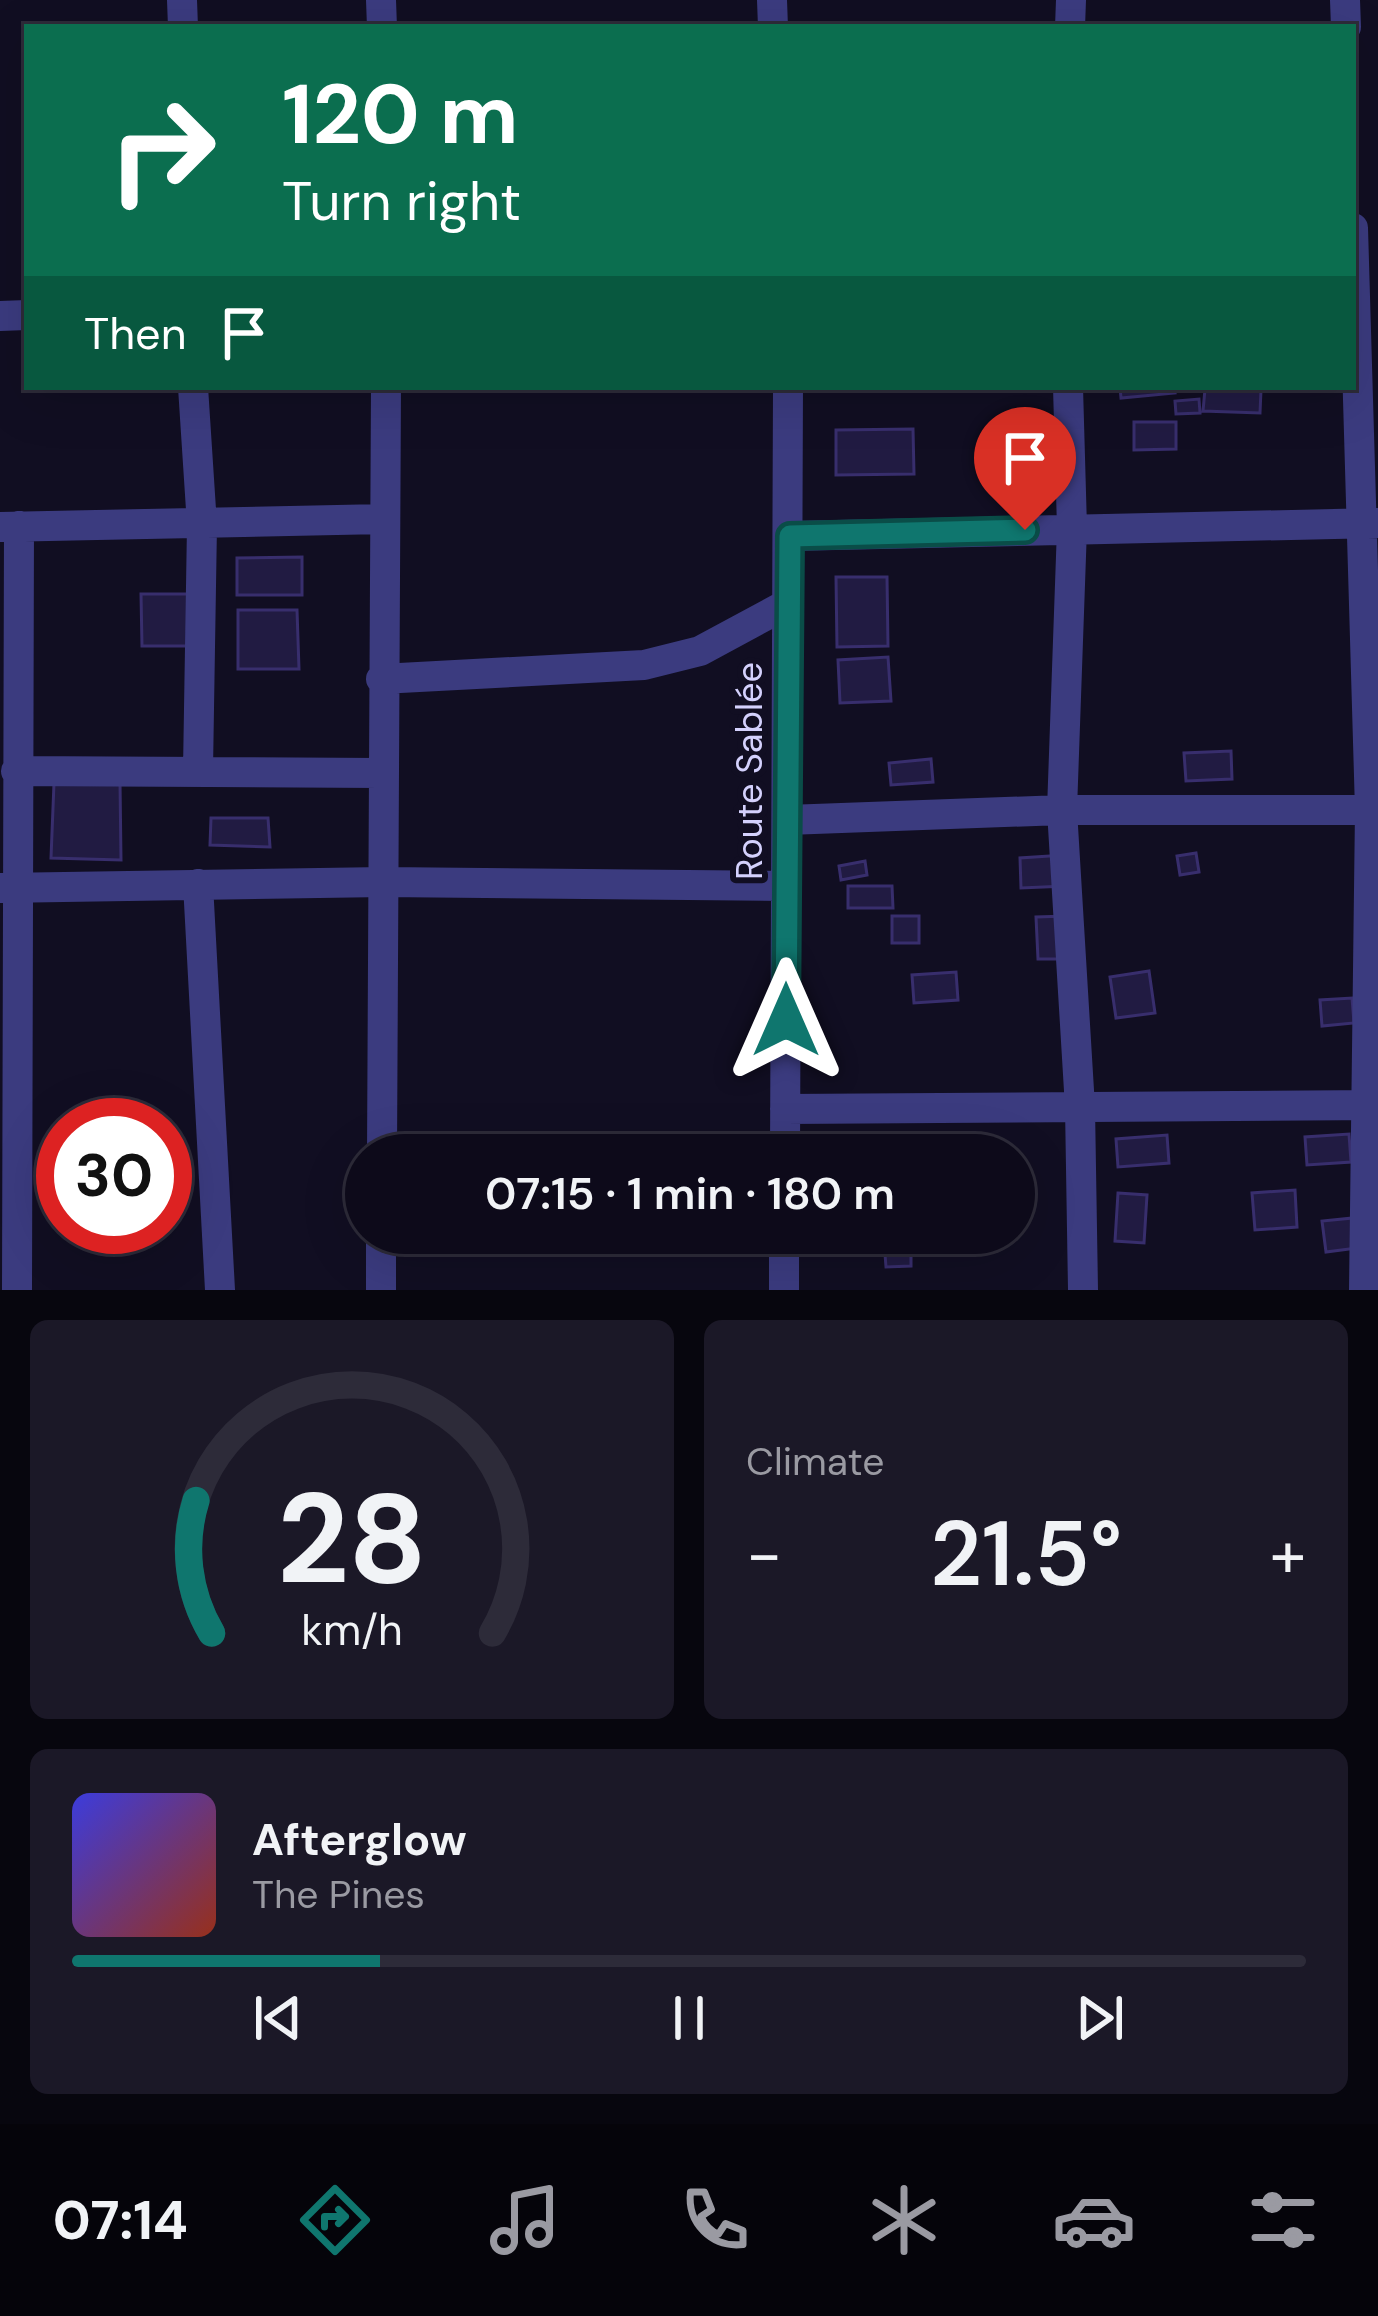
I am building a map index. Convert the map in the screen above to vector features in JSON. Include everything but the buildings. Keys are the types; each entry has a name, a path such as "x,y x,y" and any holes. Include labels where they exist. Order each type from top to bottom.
{"street":[{"path":"1356,297 1370,523 1374,810 1372,1105 1364,1290"},
{"path":"193,390 202,525 198,770"},
{"path":"382,1134 380,773 386,390"},
{"name":"Route Sablée","path":"785,1134 788,390"},
{"path":"1068,390 1072,528 1062,810 1080,1107 1083,1290"},
{"path":"16,1290 9,888 16,771 10,526 384,519"},
{"path":"790,536 1370,523"},
{"path":"381,679 644,664 700,651 789,603"},
{"path":"16,771 380,773"},
{"path":"787,820 1062,810 1374,810"},
{"path":"9,888 384,882 787,886"},
{"path":"198,884 220,1290"},
{"path":"785,1109 1372,1105"},
{"path":"381,1254 381,1290"},
{"path":"784,1254 784,1290"}],"route":[{"path":"786,1020 790,536 1025,530"}]}
